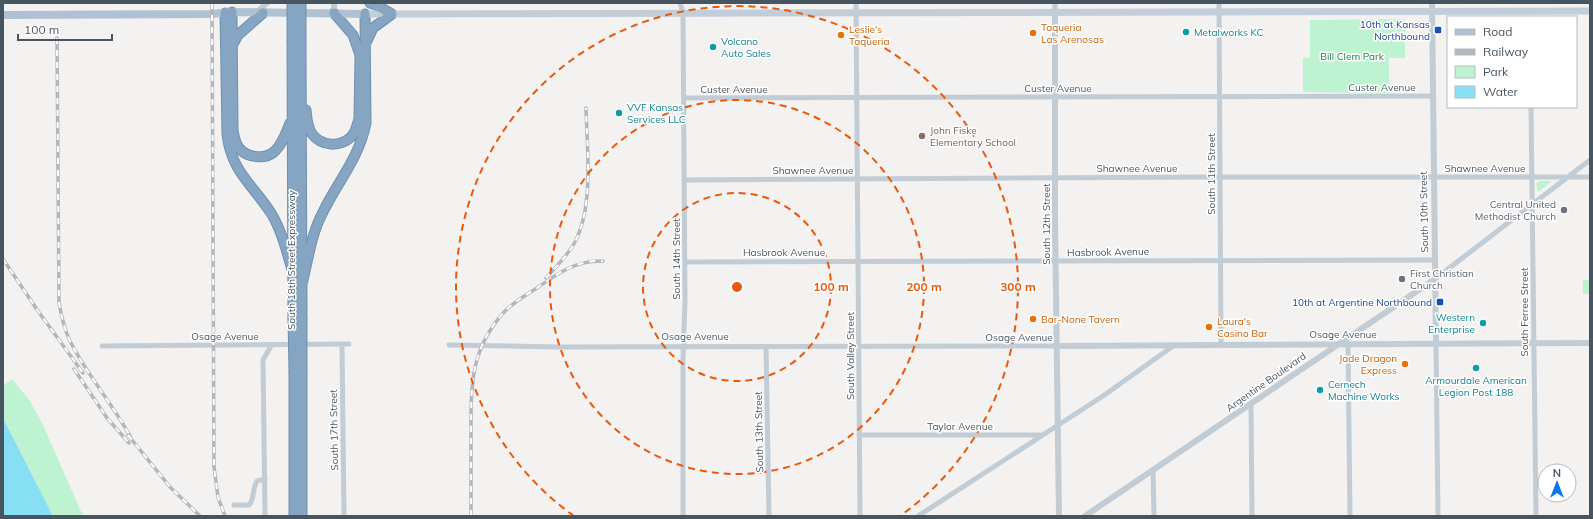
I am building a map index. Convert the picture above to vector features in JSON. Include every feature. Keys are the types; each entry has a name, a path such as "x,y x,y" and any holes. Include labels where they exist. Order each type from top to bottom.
{"highway":[{"name":"South 18th Street Expressway","path":"292,3 301,93 302,284 298,317"},
{"name":"South 18th Street Expressway","path":"294,516 298,317 293,273 292,118 296,43 301,3"},
{"path":"366,44 373,28 392,14 370,3"},
{"path":"228,13 233,46 233,130 234,138 239,148 250,156 260,157 274,152 284,138 292,118"},
{"path":"228,13 228,148 239,171 271,213 279,228 293,273"},
{"path":"233,46 238,35 260,13"},
{"path":"301,93 306,107 308,126 312,134 318,140 330,145 338,144 352,136 359,119 360,55 354,35 334,13"},
{"path":"302,284 318,222 355,157 363,137 366,124 365,14"},
{"name":"South 18th Street Expressway","path":"298,372 302,516"}],"main road":[{"path":"3,15 228,13 856,14 1432,11 1530,14 1590,12"}],"street":[{"path":"260,13 267,3"},
{"path":"334,3 334,13"},
{"name":"South 14th Street","path":"680,3 683,14 685,262 683,346 683,516"},
{"name":"South Valley Street","path":"856,3 860,516"},
{"name":"South 12th Street","path":"1055,3 1057,426 1059,516"},
{"name":"South 11th Street","path":"1219,3 1221,345"},
{"name":"South 10th Street","path":"1432,3 1438,516"},
{"name":"Custer Avenue","path":"684,98 1432,96"},
{"name":"South Ferree Street","path":"1531,108 1536,516"},
{"name":"Argentine Boulevard","path":"1085,516 1435,279 1590,160"},
{"name":"Shawnee Avenue","path":"684,180 1056,177 1590,177"},
{"name":"Hasbrook Avenue","path":"685,262 1435,260"},
{"name":"Osage Avenue","path":"449,345 558,347 859,347 1590,343"},
{"name":"Osage Avenue","path":"102,346 271,346 349,344"},
{"path":"1348,344 1350,516"},
{"name":"South 17th Street","path":"342,345 344,516"},
{"path":"266,516 263,360 271,346"},
{"path":"918,516 1103,396 1173,346"},
{"name":"South 13th Street","path":"766,347 769,516"},
{"path":"1251,405 1252,516"},
{"name":"Taylor Avenue","path":"860,435 1042,435"},
{"path":"1153,469 1154,516"},
{"path":"234,505 249,505 253,500 254,486 257,481 265,478"}],"green space":[{"name":"Bill Clem Park","path":"1405,19 1405,58 1389,58 1389,93 1303,92 1303,58 1310,58 1310,20"},
{"path":"1539,181 1552,181 1538,192 1536,184"},
{"path":"1583,280 1590,280 1590,294 1583,294"},
{"path":"12,379 30,401 43,425 83,516 53,516 3,418 3,386"}],"water":[{"path":"3,418 4,420 53,516 3,516"}],"railway":[{"path":"212,3 214,467 218,497 225,516"},
{"path":"57,38 59,302 63,322 70,341 131,438"},
{"path":"546,278 575,242 585,211 588,176 586,108"},
{"path":"3,259 38,311 83,373"},
{"path":"471,516 471,399 475,368 485,339 493,325 505,311 553,277 576,265 594,261 603,261"},
{"path":"74,369 107,418 129,443"},
{"path":"128,435 170,487 200,516"}],"place":[{"name":"10th at Kansas Northbound","path":"1438,30"},
{"name":"Metalworks KC","path":"1186,32"},
{"name":"Taqueria Las Arenosas","path":"1033,33"},
{"name":"Leslie's Taqueria","path":"841,35"},
{"name":"Volcano Auto Sales","path":"713,47"},
{"name":"VVF Kansas Services LLC","path":"619,113"},
{"name":"John Fiske Elementary School","path":"922,136"},
{"name":"Central United Methodist Church","path":"1564,210"},
{"name":"First Christian Church","path":"1402,279"},
{"name":"10th at Argentine Northbound","path":"1440,302"},
{"name":"Bar-None Tavern","path":"1033,319"},
{"name":"Western Enterprise","path":"1483,323"},
{"name":"Laura's Casino Bar","path":"1209,327"},
{"name":"Jade Dragon Express","path":"1405,364"},
{"name":"Armourdale American Legion Post 188","path":"1476,368"},
{"name":"Cernech Machine Works","path":"1320,390"}]}
